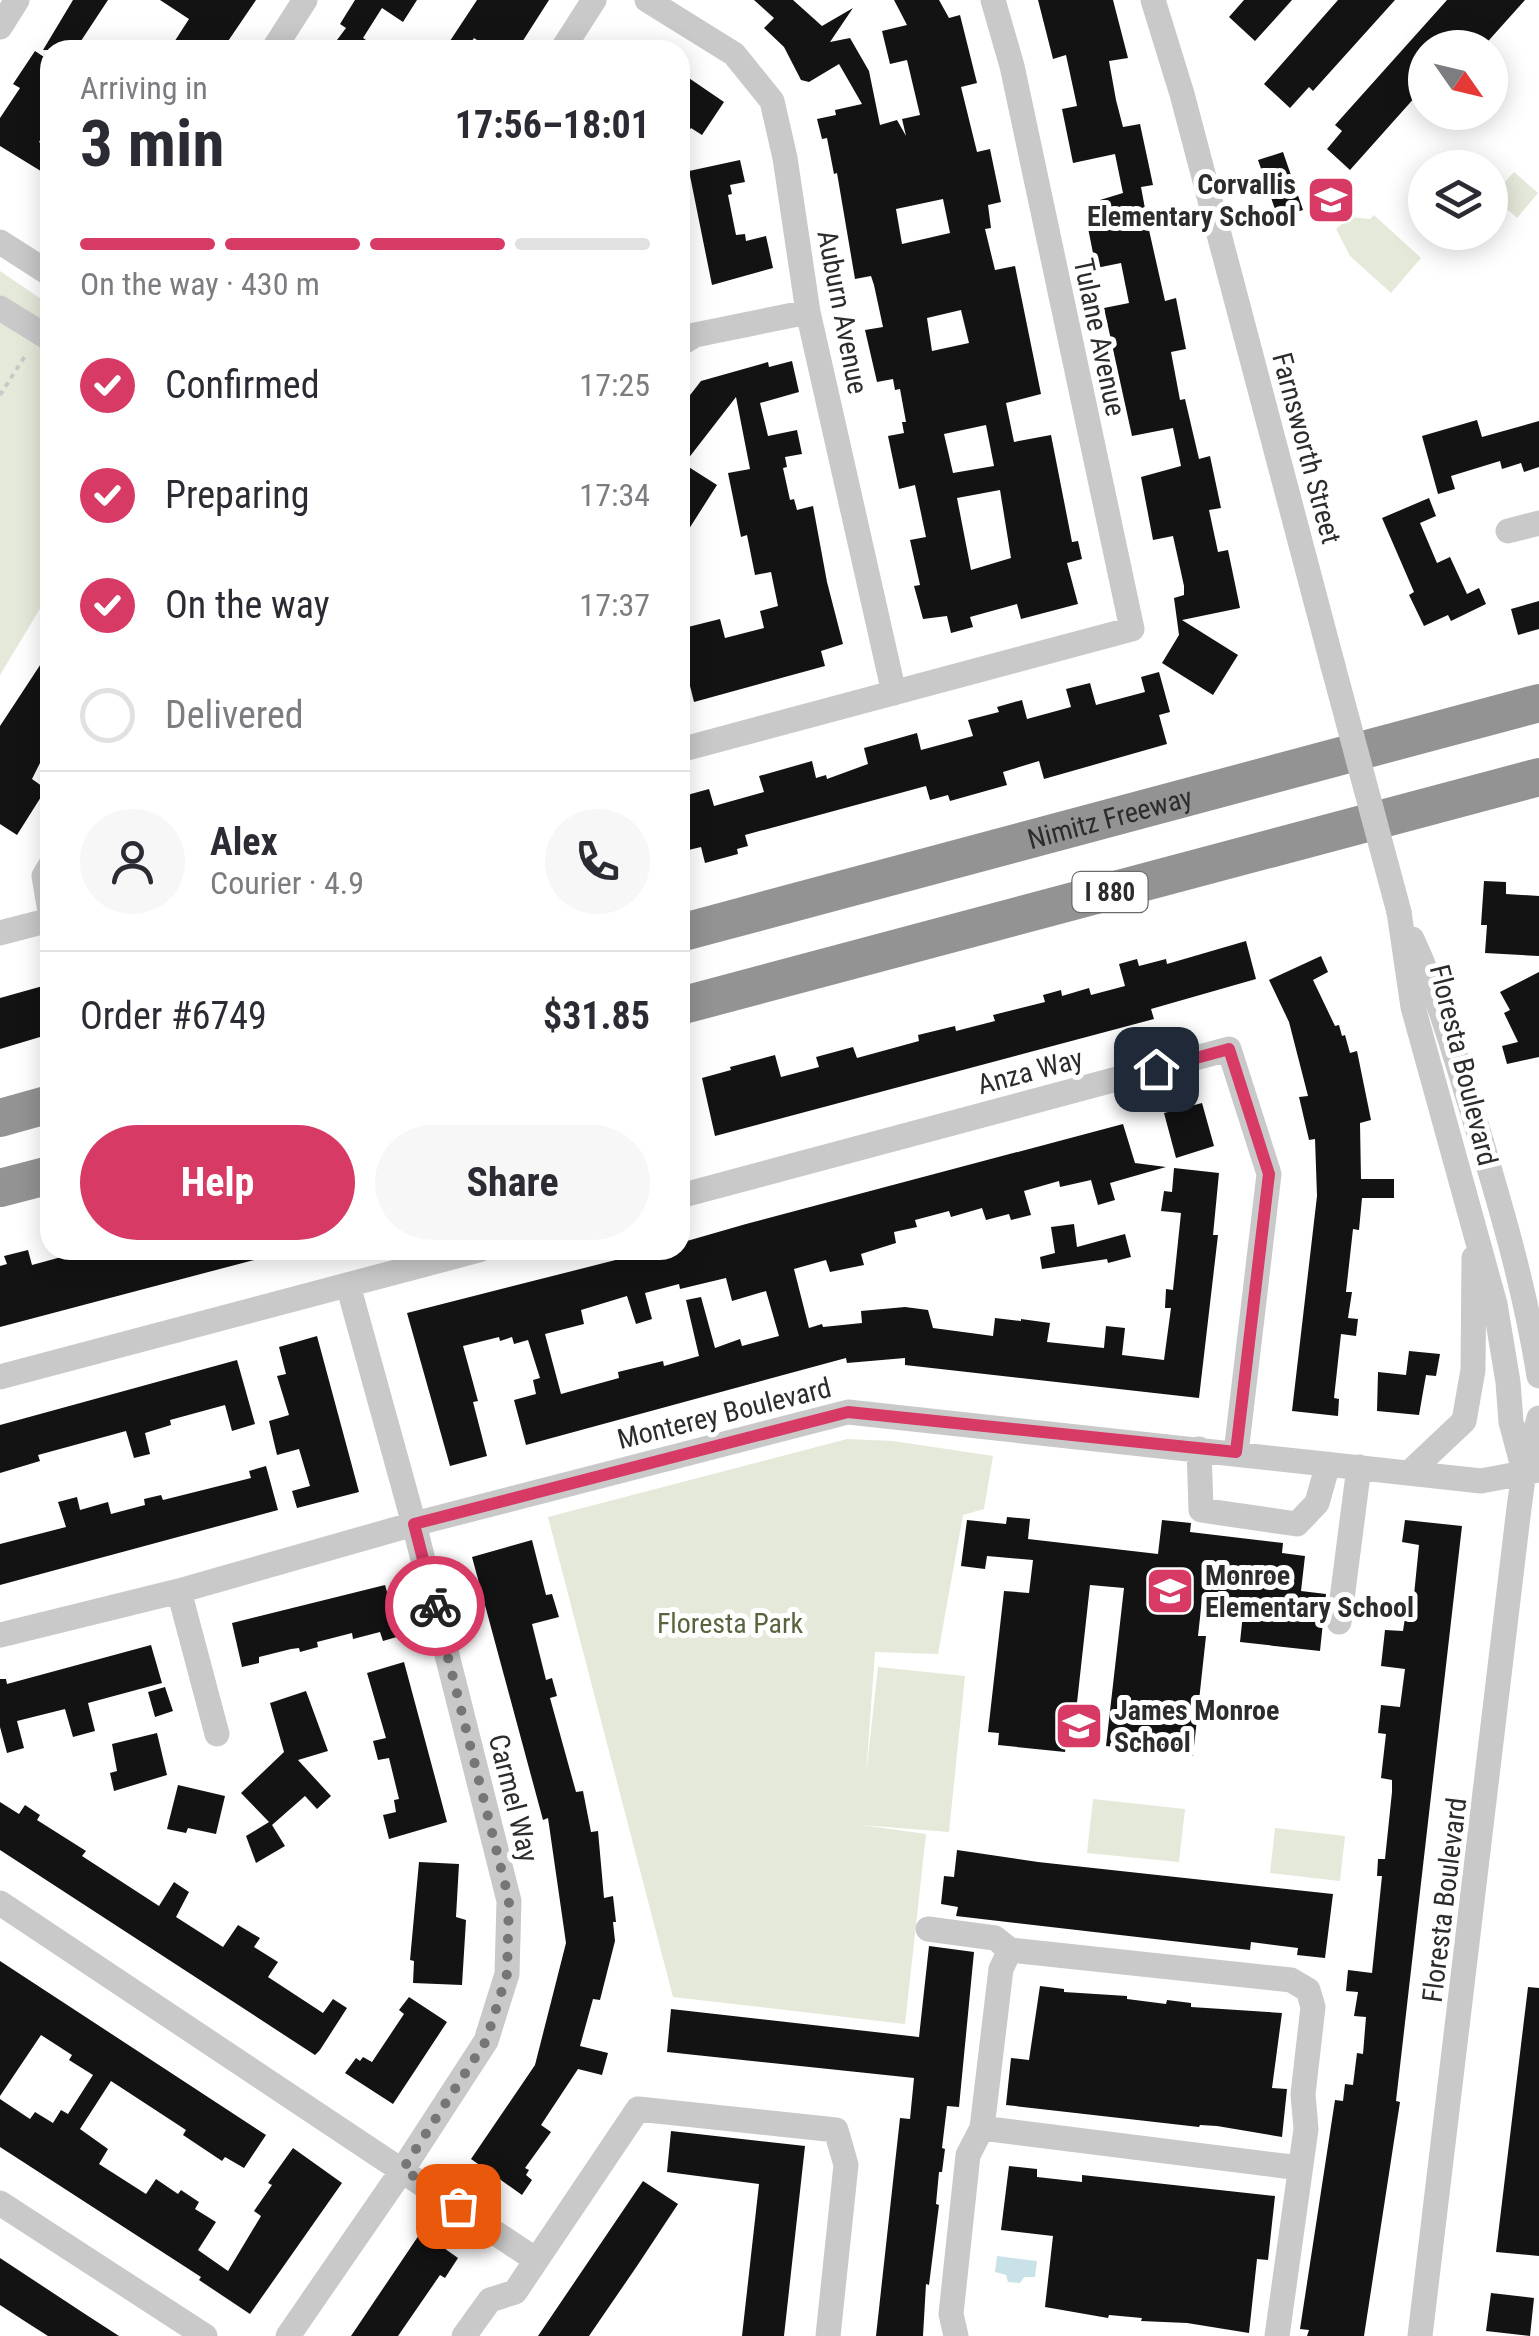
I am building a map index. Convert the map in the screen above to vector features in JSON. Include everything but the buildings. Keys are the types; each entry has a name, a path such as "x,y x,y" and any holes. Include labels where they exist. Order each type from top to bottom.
{"highway":[{"name":"Nimitz Freeway","path":"690,931 1539,703"},
{"name":"I 880","path":"690,1003 1539,776"},
{"path":"0,1118 40,1107"},
{"path":"0,1188 40,1178"}],"street":[{"path":"0,27 17,0"},
{"path":"280,40 305,0"},
{"path":"568,40 594,0"},
{"name":"Auburn Avenue","path":"647,0 734,54 772,101 785,158 808,312 894,693"},
{"name":"Tulane Avenue","path":"894,693 1132,629 1012,66 993,0"},
{"name":"Farnsworth Street","path":"1156,3 1400,912"},
{"path":"0,242 40,268"},
{"path":"0,308 40,333"},
{"path":"690,338 808,312"},
{"path":"1508,531 1539,523"},
{"path":"690,747 894,693"},
{"name":"Floresta Boulevard","path":"1400,912 1413,1007 1494,1304 1511,1422 1532,1471"},
{"name":"Floresta Boulevard","path":"1400,912 1438,994 1494,1180 1532,1332 1539,1376"},
{"path":"0,933 40,919"},
{"name":"Anza Way","path":"690,1193 1229,1049 1269,1174 1236,1452"},
{"path":"1410,1472 1464,1421 1472,1370 1474,1228"},
{"path":"0,1376 441,1260"},
{"name":"Carmel Way","path":"288,2336 486,2041 507,1974 509,1900 414,1524 348,1285"},
{"name":"Monterey Boulevard","path":"0,1636 848,1412 1481,1481 1532,1471"},
{"name":"Floresta Boulevard","path":"1420,2336 1539,1418"},
{"path":"1199,1449 1201,1510 1297,1524 1318,1503 1328,1464"},
{"path":"1340,1622 1360,1467"},
{"path":"179,1591 218,1734"},
{"path":"0,1903 536,2260"},
{"path":"928,1929 995,1938 1010,1950 1290,1980 1308,1990 1313,2007 1303,2094 1306,2129 1277,2336"},
{"path":"958,2336 951,2314 968,2155 982,2128 1000,1969 1010,1950"},
{"path":"464,2336 490,2300 515,2292 638,2109 836,2130 846,2165 828,2336"},
{"path":"982,2128 1300,2168"},
{"path":"0,2202 205,2336"}],"path":[{"path":"0,395 40,343"}],"green space":[{"path":"1514,172 1538,193 1517,218 1508,210 1508,179"},
{"path":"1374,215 1421,258 1391,293 1350,256 1336,229 1350,217 1370,219"},
{"path":"0,271 40,298 40,609 0,675"},
{"name":"Floresta Park","path":"847,1439 893,1441 993,1456 984,1509 963,1515 938,1654 875,1652 866,1775 878,1667 965,1676 949,1832 862,1825 926,1834 905,2024 673,1997 548,1517"},
{"path":"1093,1799 1185,1809 1179,1862 1087,1853"},
{"path":"1275,1828 1345,1836 1340,1881 1270,1873"}],"water":[{"path":"997,2256 1037,2261 1035,2277 1024,2277 1020,2283 1008,2282 1006,2275 995,2272"}],"way so far":[{"path":"435,1606 509,1900 507,1974 486,2041 403,2169 458,2206"}],"place":[{"name":"Corvallis Elementary School","path":"1331,200"},
{"name":"Monroe Elementary School","path":"1170,1591"},
{"name":"James Monroe School","path":"1079,1726"}],"route":[{"path":"435,1606 414,1524 848,1412 1236,1452 1269,1174 1229,1049 1156,1069"}]}
